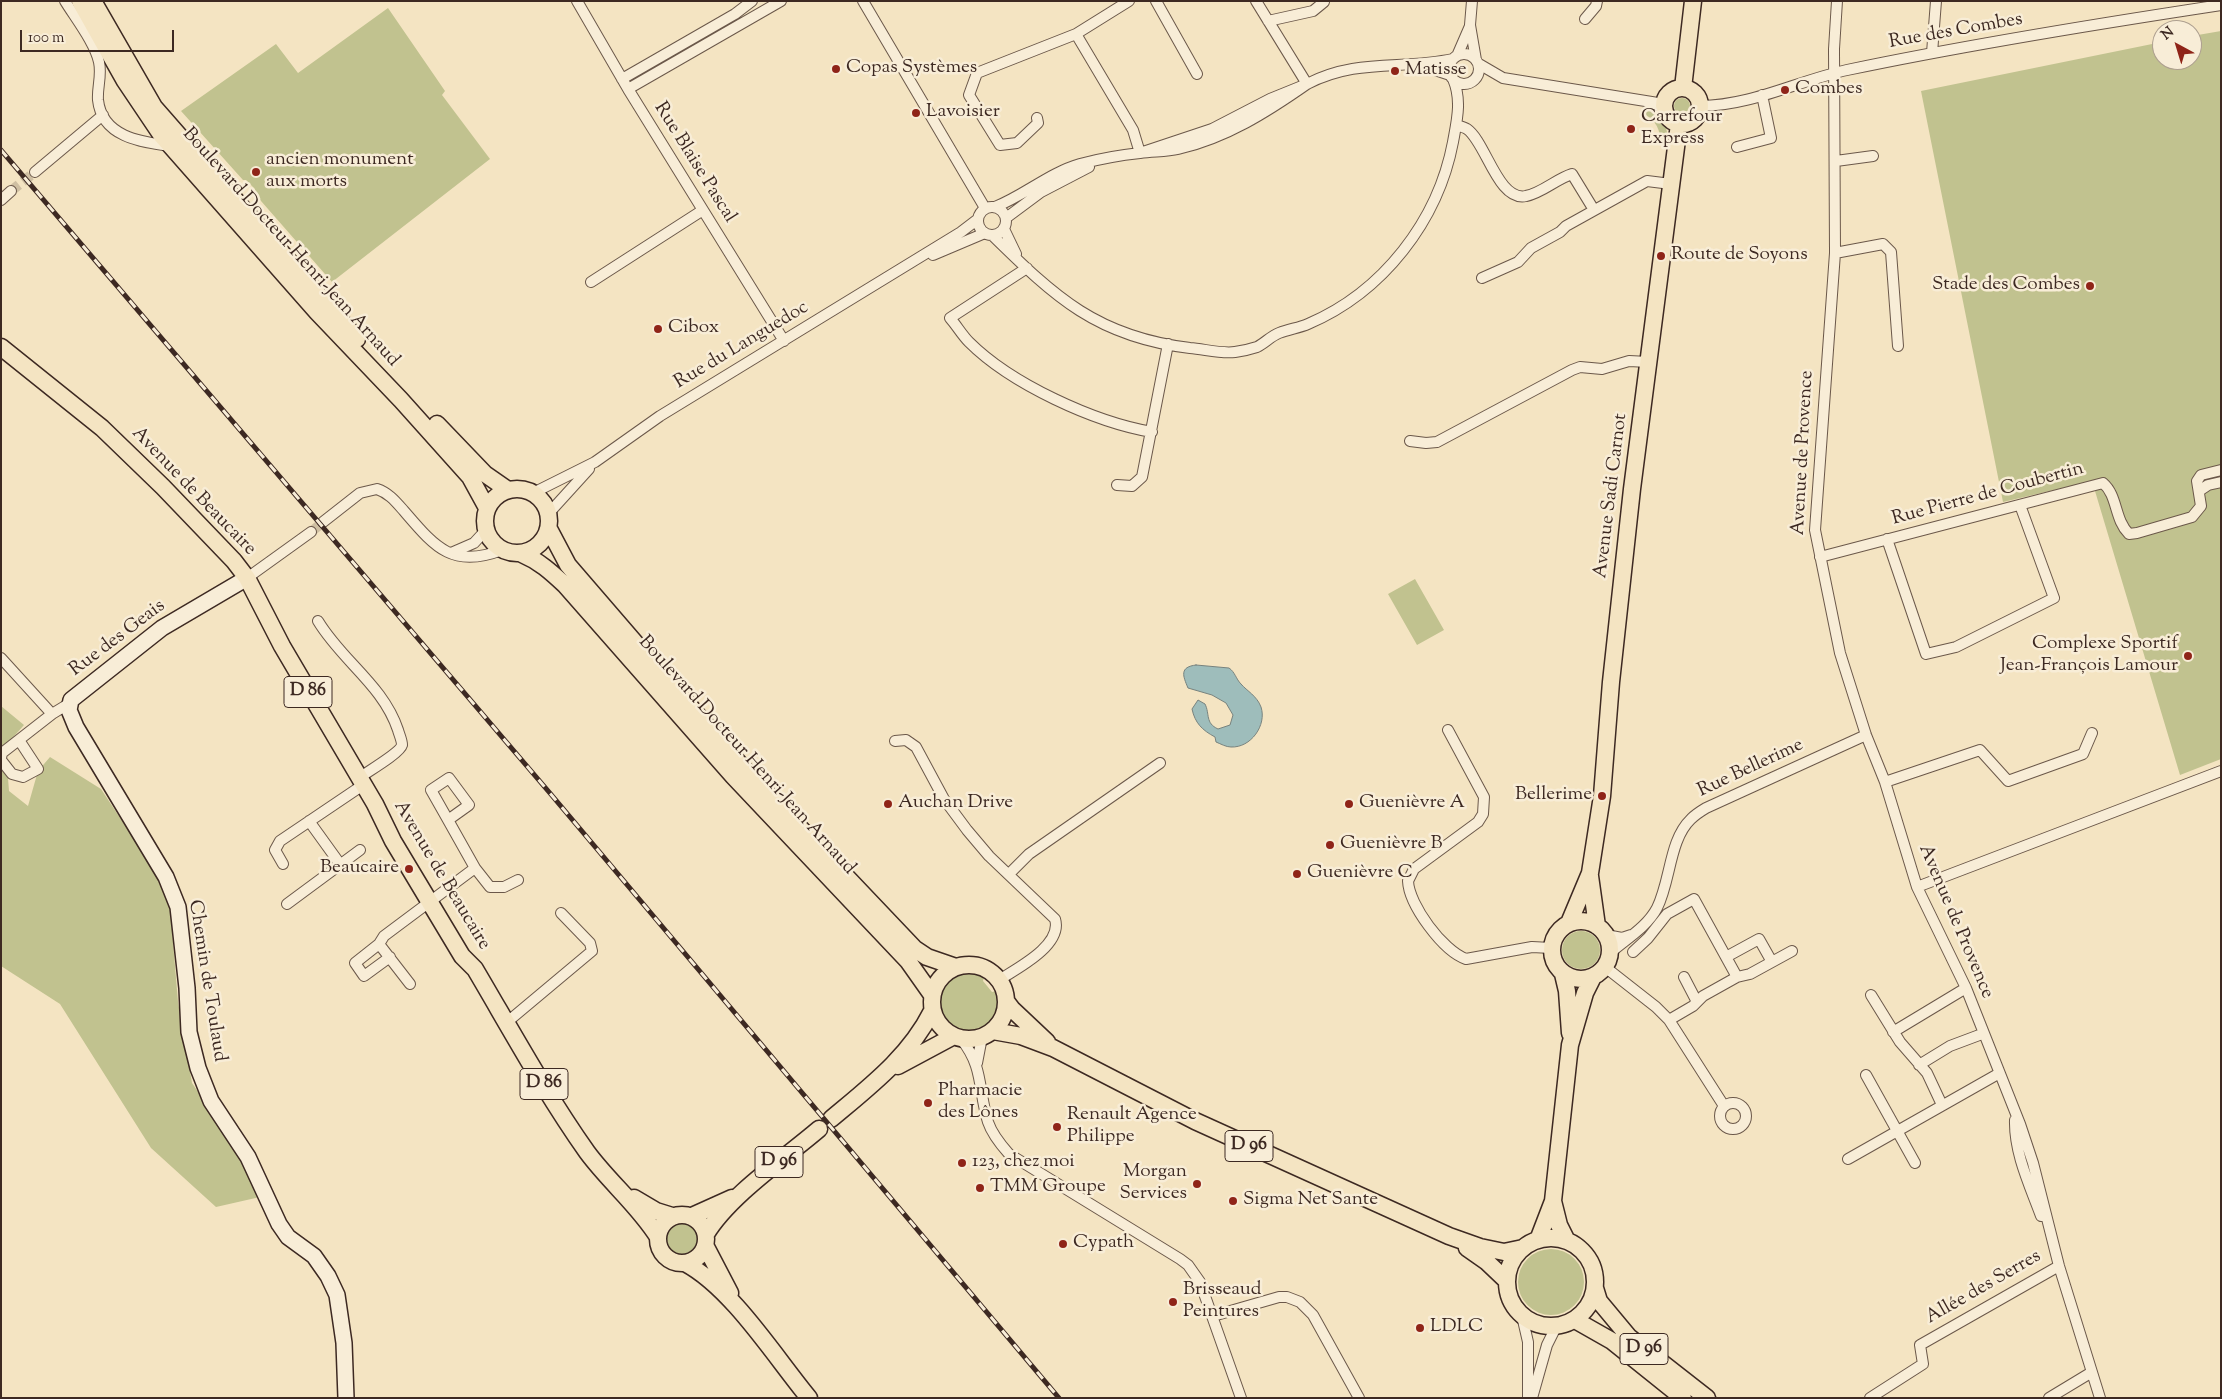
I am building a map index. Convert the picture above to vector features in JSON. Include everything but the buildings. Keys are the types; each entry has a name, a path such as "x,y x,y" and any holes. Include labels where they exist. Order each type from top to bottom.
{"main road":[{"name":"Boulevard Docteur Henri-Jean Arnaud","path":"80,1 136,100 170,146 323,318 401,400 470,477 488,508"},
{"name":"Boulevard Docteur Henri-Jean Arnaud","path":"93,1 154,107 172,129 358,340 485,474 508,490"},
{"path":"1683,88 1693,1"},
{"path":"1683,88 1693,92 1700,106 1696,117 1686,124 1679,124 1669,119 1664,109 1664,104 1665,98 1672,90 1683,88"},
{"name":"Avenue Sadi Carnot","path":"1569,923 1590,872 1603,789 1611,682 1648,362 1679,124"},
{"name":"Avenue de Beaucaire","path":"1,347 102,428 169,493 234,561 247,578 282,646 361,782 374,804 404,841 434,900 471,950 475,969 568,1125 589,1154 624,1192 658,1237"},
{"path":"508,490 525,490 533,493 541,498 549,513 549,529 539,546 522,554 502,550 489,538 486,530 485,522 492,500 508,490"},
{"name":"Boulevard Docteur Henri-Jean Arnaud","path":"549,529 568,565 736,760 787,815 914,949 927,957 956,966"},
{"name":"Boulevard Docteur Henri-Jean Arnaud","path":"522,554 545,567 565,585 733,776 908,962 932,1003"},
{"name":"Avenue Sadi Carnot","path":"1590,872 1601,930"},
{"path":"1538,1240 1553,1201 1570,1045 1567,990 1563,974 1554,962 1551,948 1557,933 1569,923 1583,921 1601,930 1610,943 1603,966 1585,993 1570,1045"},
{"path":"975,965 993,973 999,980 1004,990 1006,1002 1003,1018 987,1034 957,1038 940,1026 932,1003 938,981 943,975 956,966 975,965"},
{"path":"1563,974 1577,980 1603,966"},
{"name":"D 96","path":"1006,1002 1054,1048"},
{"name":"D 96","path":"706,1240 722,1212 739,1196 883,1075 915,1040 932,1003"},
{"name":"D 96","path":"987,1034 1021,1036 1054,1048 1195,1121 1449,1236 1480,1247 1504,1252 1523,1248"},
{"name":"D 96","path":"883,1075 957,1038"},
{"name":"Avenue de Beaucaire","path":"624,1192 656,1211 672,1216"},
{"name":"D 96","path":"692,1216 739,1196"},
{"path":"1553,1201 1558,1225 1567,1241"},
{"path":"741,1313 706,1240 702,1223 692,1216 679,1214 665,1221 658,1237 660,1249 668,1258 685,1263 712,1282 741,1313 809,1398"},
{"name":"D 96","path":"1449,1236 1487,1262 1507,1281"},
{"path":"1558,1239 1567,1241 1578,1247 1589,1260 1595,1277 1592,1301 1575,1320 1556,1326 1532,1323 1522,1316 1510,1300 1507,1281 1511,1262 1523,1248 1538,1240 1558,1239"},
{"path":"685,1263 698,1258 706,1240"},
{"name":"D 96","path":"1595,1288 1599,1301 1629,1337 1707,1398"},
{"name":"D 96","path":"1575,1320 1612,1341 1683,1398"}],"street":[{"path":"66,1 99,59 101,77 98,98 103,115 123,136 170,146"},
{"name":"Rue Blaise Pascal","path":"577,1 628,89 784,341"},
{"path":"622,79 735,14 752,1"},
{"path":"628,89 781,1"},
{"path":"863,1 990,207 1002,211 1006,218 1004,229 1019,260"},
{"path":"1036,118 1038,123 1017,143 1000,145 969,95 977,73 1076,34 1128,1"},
{"path":"1156,1 1197,74"},
{"path":"1256,1 1307,84"},
{"path":"1459,96 1479,73 1470,25 1472,1"},
{"path":"1585,19 1596,6 1597,1"},
{"name":"Avenue de Provence","path":"1837,1 1834,73 1836,162 1835,253 1815,530 1820,557 1840,653 1866,735 1885,782 1917,886 1966,988 1982,1034 2033,1163 2059,1266 2100,1398"},
{"path":"1932,53 1936,1"},
{"path":"1268,21 1313,11 1324,2"},
{"name":"Rue des Combes","path":"1700,106 1720,105 1762,96 1834,73 1932,53 2084,26 2221,5"},
{"path":"1470,25 1455,57 1449,66 1459,96 1456,125 1450,153 1441,184 1427,215 1411,242 1389,268 1364,291 1337,309 1308,324 1278,333 1257,347 1234,353 1168,344 1139,338 1109,328 1079,312 1057,296 1019,260 979,227 978,219 990,207 1063,170 1082,164 1140,153 1177,150 1215,138 1271,110 1307,84 1333,73 1362,66 1418,65 1455,57 1470,54 1478,62 1503,78"},
{"path":"1076,34 1133,130 1140,153"},
{"path":"1418,65 1452,77 1461,84 1503,78 1664,104"},
{"path":"1737,147 1771,138 1762,96"},
{"path":"34,172 103,115"},
{"path":"1456,125 1467,129 1474,136 1498,178 1508,190 1517,195 1527,196 1572,174 1594,210"},
{"path":"1836,162 1873,156"},
{"path":"1006,218 1057,182 1104,160"},
{"path":"1482,278 1518,262 1531,248 1648,180 1671,184"},
{"path":"1,200 11,191"},
{"path":"591,282 703,210"},
{"name":"Rue du Languedoc","path":"533,493 595,462 660,416 911,263 932,248 961,232 978,219"},
{"path":"989,234 1004,229"},
{"name":"Rue du Languedoc","path":"911,263 989,234"},
{"path":"1835,253 1883,244 1891,252 1898,346"},
{"path":"1027,268 950,318 969,342 998,366 1043,393 1089,415 1127,428 1152,432"},
{"path":"1118,485 1132,486 1142,477 1168,344"},
{"path":"1410,441 1437,442 1580,367 1602,369 1629,361 1648,362"},
{"name":"Rue du Languedoc","path":"549,513 595,462"},
{"path":"2221,470 2201,475 2198,481 2199,491 2208,485 2221,482"},
{"name":"Rue Pierre de Coubertin","path":"1820,557 2103,483 2110,489 2121,526 2128,534 2192,517 2201,506 2199,491"},
{"path":"323,522 360,493 378,489 392,497 431,542 440,549 471,558 502,550"},
{"path":"1887,539 1926,654 1956,647 2054,598 2020,505"},
{"path":"451,553 474,543 486,530"},
{"path":"247,578 311,532"},
{"name":"Rue des Geais","path":"19,740 38,769 23,777 12,774 1,759 2,753 52,714 70,704 71,700 162,628 247,578"},
{"path":"283,864 275,850 280,841 361,782 398,750 402,742 395,722 383,698 368,679 351,664 318,621"},
{"path":"1,658 52,714"},
{"name":"Chemin de Toulaud","path":"70,704 69,710 76,727 166,877 178,907 190,1032 198,1068 211,1101 248,1157 279,1224 288,1237 314,1256 325,1271 337,1295 344,1342 346,1398"},
{"path":"1448,730 1484,797 1483,814 1478,822 1414,869 1408,881 1412,899 1440,940 1457,956 1466,959 1532,947 1551,948"},
{"path":"1885,782 1980,750 2008,782 2083,754 2092,733"},
{"name":"Rue Bellerime","path":"1603,966 1643,926 1656,910 1664,893 1673,852 1682,831 1691,819 1706,808 1866,735"},
{"path":"895,740 906,740 916,747 953,812 989,856 1052,914 1058,927 1050,944 999,980"},
{"path":"1009,874 1029,854 1160,763"},
{"path":"1917,886 2221,771"},
{"path":"448,820 475,868 490,887 504,887 518,880"},
{"path":"309,821 340,864"},
{"path":"287,904 360,850"},
{"path":"390,956 364,976 355,963 379,944 384,936 475,868"},
{"path":"1633,952 1653,932 1667,914 1694,899 1738,977"},
{"path":"506,1023 592,951 590,943 561,913"},
{"path":"1601,930 1622,938 1632,935"},
{"path":"1726,957 1759,939 1772,962"},
{"path":"379,944 410,984"},
{"path":"1669,1020 1703,996 1738,977 1750,974 1792,951"},
{"path":"1603,966 1656,1007 1669,1020 1724,1106"},
{"path":"1684,977 1697,1002"},
{"path":"1893,1032 1966,988"},
{"path":"1872,995 1893,1032 1932,1080 1942,1105"},
{"path":"977,1064 987,1034"},
{"path":"1919,1065 1950,1046 1982,1034"},
{"path":"957,1038 972,1052 977,1064 988,1122 1002,1146 1026,1166 1188,1265 1200,1282 1241,1398"},
{"path":"1848,1159 1998,1074"},
{"path":"1866,1075 1915,1163"},
{"name":"Allée des Serres","path":"1870,1398 1923,1364 1920,1345 2059,1266"},
{"path":"1213,1316 1279,1297 1287,1297 1300,1302 1313,1315 1359,1398"},
{"path":"1522,1316 1528,1342 1528,1398"},
{"path":"1532,1398 1547,1345 1556,1326"},
{"path":"2049,1398 2092,1372"}],"green space":[{"path":"388,8 445,91 442,95 490,159 332,282 254,193 255,189 246,180 243,180 181,111 276,44 298,73"},
{"name":"Stade des Combes","path":"2221,31 2221,759 2180,775 2092,481 2003,502 1921,91 2152,44 2152,70 2202,70 2202,34"},
{"path":"1682,98 1690,106 1682,114 1674,106"},
{"path":"1643,107 1661,118 1666,128 1668,139 1660,139 1659,130 1654,122 1640,112"},
{"path":"1415,579 1444,630 1417,645 1388,594"},
{"path":"1,706 24,725 1,751"},
{"path":"50,757 101,789 157,874 170,906 178,1002 192,1083 239,1152 260,1197 216,1207 151,1148 60,1004 1,966 1,767 8,778 9,791 28,806 38,771"},
{"path":"1581,931 1595,936 1600,950 1595,964 1581,969 1567,964 1562,950 1567,936"},
{"path":"965,973 974,973 984,977 983,981 992,992 996,991 997,1006 993,1017 985,1025 974,1030 963,1030 953,1026 944,1018 940,1005 940,996 944,987 953,977"},
{"path":"683,1223 689,1224 694,1228 698,1233 698,1245 694,1250 689,1254 683,1255 677,1254 672,1250 668,1245 667,1239 668,1233 672,1228 677,1224"},
{"path":"1544,1249 1558,1249 1570,1254 1579,1263 1584,1275 1582,1295 1575,1306 1558,1315 1544,1315 1532,1310 1523,1301 1518,1289 1518,1275 1523,1263 1532,1254"}],"water":[{"path":"1196,665 1229,668 1233,671 1239,682 1259,703 1262,721 1251,740 1238,746 1225,746 1216,742 1215,737 1206,732 1197,722 1192,709 1198,700 1205,704 1209,721 1218,729 1230,725 1233,715 1226,703 1212,695 1188,688 1184,676 1185,670"}],"tunnel":[{"path":"11,191 35,172"},
{"path":"311,532 323,522"}],"railway":[{"path":"1,150 549,792 1059,1398"}],"place":[{"name":"Copas Systèmes","path":"836,69"},
{"name":"Matisse","path":"1395,71"},
{"name":"Combes","path":"1785,90"},
{"name":"Lavoisier","path":"916,113"},
{"name":"Carrefour Express","path":"1631,129"},
{"name":"ancien monument aux morts","path":"256,172"},
{"name":"Route de Soyons","path":"1661,256"},
{"name":"Stade des Combes","path":"2090,286"},
{"name":"Cibox","path":"658,329"},
{"name":"Complexe Sportif Jean-François Lamour","path":"2188,656"},
{"name":"Bellerime","path":"1602,796"},
{"name":"Auchan Drive","path":"888,804"},
{"name":"Guenièvre A","path":"1349,804"},
{"name":"Guenièvre B","path":"1330,845"},
{"name":"Beaucaire","path":"409,869"},
{"name":"Guenièvre C","path":"1297,874"},
{"name":"Pharmacie des Lônes","path":"928,1103"},
{"name":"Renault Agence Philippe","path":"1057,1127"},
{"name":"123, chez moi","path":"962,1163"},
{"name":"Morgan Services","path":"1197,1184"},
{"name":"TMM Groupe","path":"980,1188"},
{"name":"Sigma Net Sante","path":"1233,1201"},
{"name":"Cypath","path":"1063,1244"},
{"name":"Brisseaud Peintures","path":"1173,1302"},
{"name":"LDLC","path":"1420,1328"}]}
